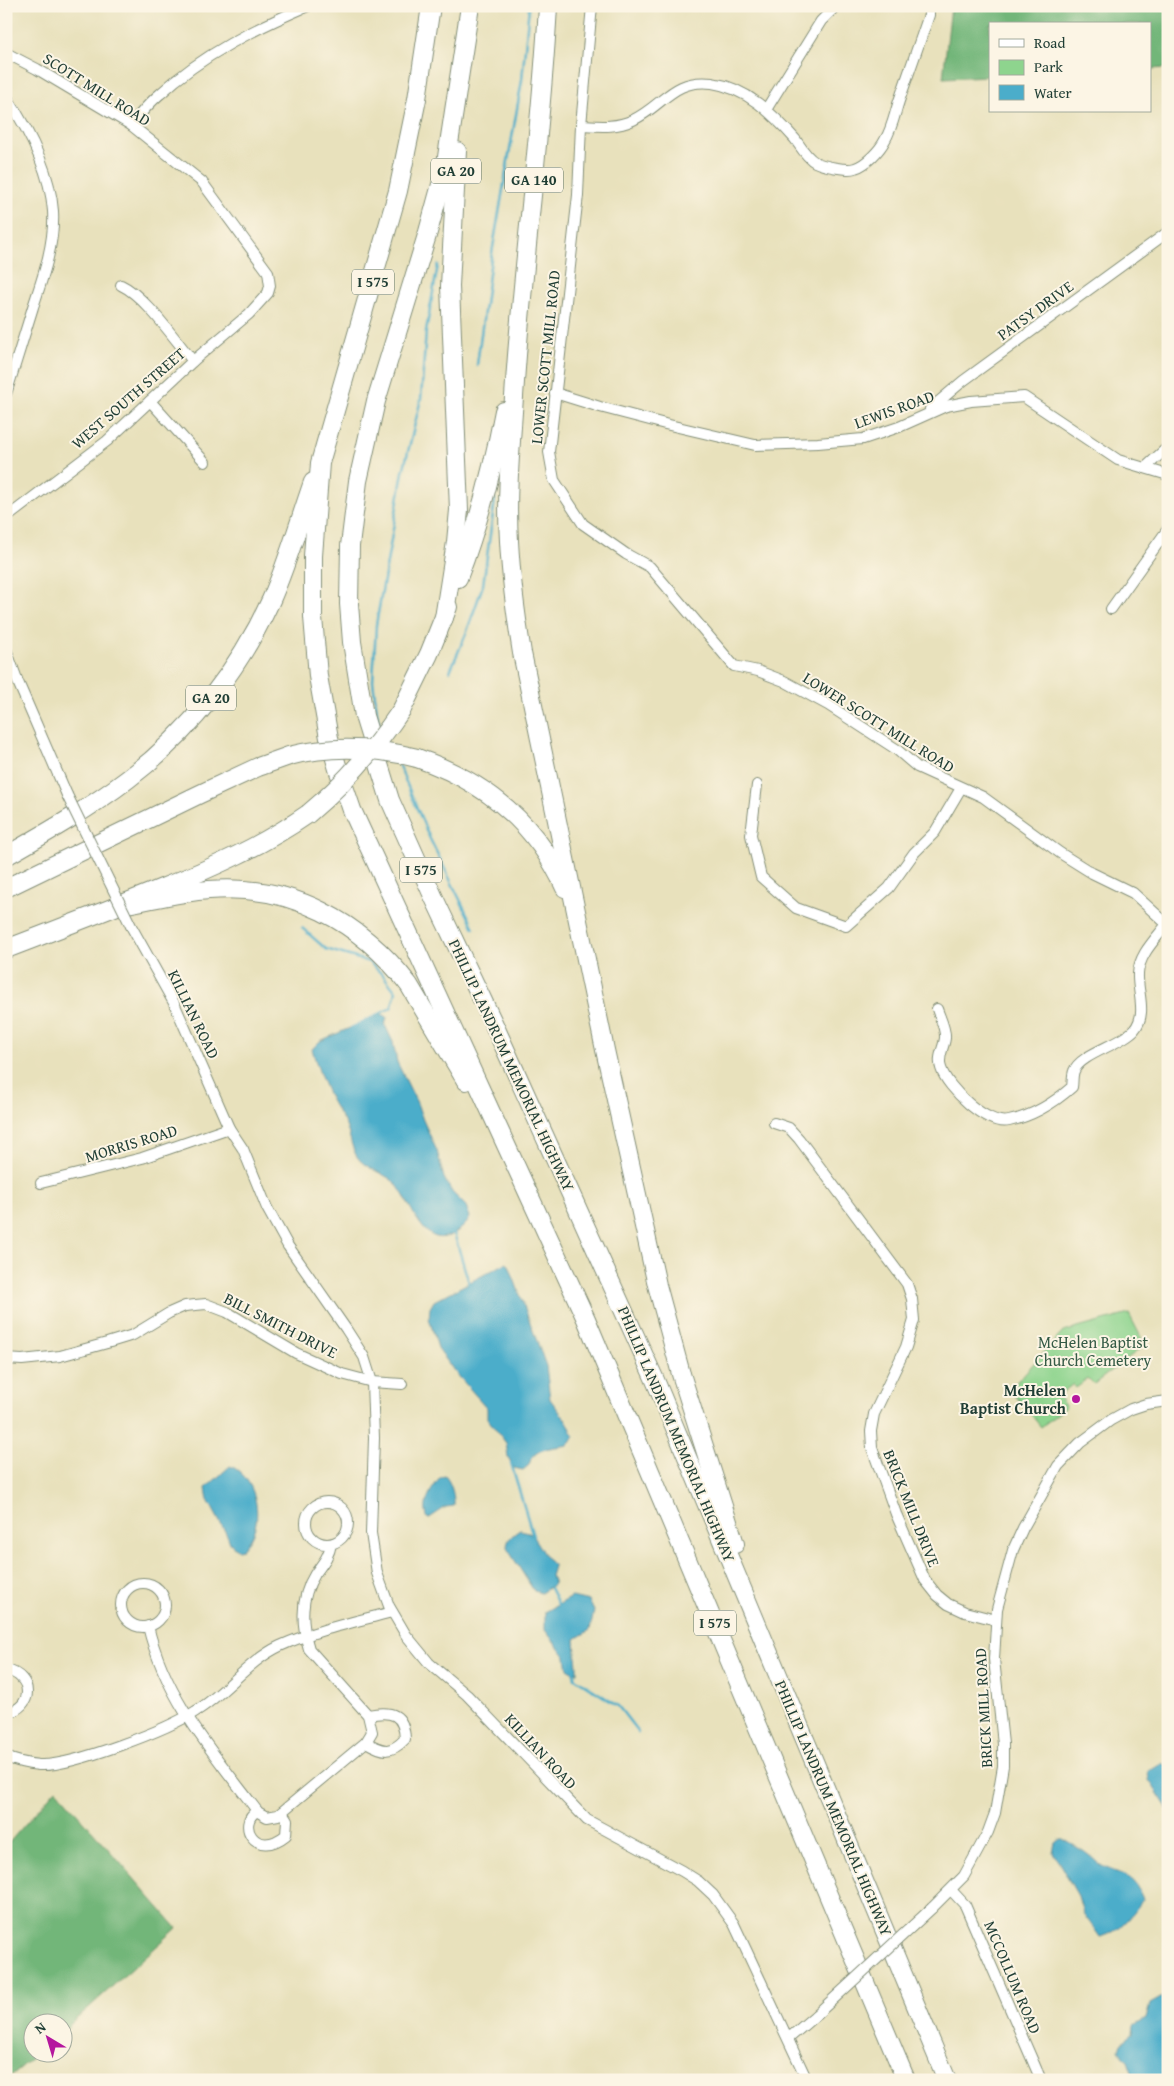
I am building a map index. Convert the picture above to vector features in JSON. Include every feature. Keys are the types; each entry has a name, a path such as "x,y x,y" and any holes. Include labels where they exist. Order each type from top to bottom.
{"highway":[{"name":"I 575","path":"431,6 417,99 398,191 320,463 313,556 314,617 321,698 338,769 352,810 631,1421 906,2080"},
{"name":"PHILLIP LANDRUM MEMORIAL HIGHWAY","path":"470,6 445,170 376,401 358,481 350,546 350,604 353,651 364,716 390,800 629,1320 764,1637 947,2080"},
{"name":"GA 140","path":"444,618 470,549 492,472 518,337 548,6"},
{"name":"GA 20","path":"6,949 127,904 247,852 308,814 355,771 402,710 444,618 456,542 458,510 450,286 462,56"},
{"path":"518,337 508,488 512,591 522,653 576,914 660,1294 681,1374 764,1637"},
{"name":"GA 20","path":"6,856 70,818 129,779 155,757 202,710 238,659 270,600 285,565 320,463"},
{"path":"6,888 258,767 289,756 322,749 360,748 417,758 467,779 490,794 510,810 547,854 576,914"},
{"path":"127,904 211,890 250,891 284,897 302,903 349,927 387,958 409,985 517,1170"}],"street":[{"path":"131,125 159,94 202,61 252,33 308,6"},
{"name":"LOWER SCOTT MILL ROAD","path":"592,6 581,125 578,195 549,452 554,480 584,524 626,554 650,567 734,666 758,671 784,681 828,705 896,749 917,767 983,798 1060,853 1092,873 1132,893 1167,924"},
{"path":"767,108 822,21 836,6"},
{"path":"581,125 606,127 633,120 684,85 713,83 735,90 767,108 814,162 840,169 855,169 870,158 885,140 929,15 929,6"},
{"name":"SCOTT MILL ROAD","path":"6,53 37,69 131,125 202,182 268,272 270,286 265,295"},
{"path":"6,96 21,118 34,145 49,186 53,211 52,237 42,280 6,394"},
{"name":"PATSY DRIVE","path":"923,415 963,381 1168,232"},
{"path":"121,285 129,288 193,361"},
{"name":"WEST SOUTH STREET","path":"6,518 106,441 193,361 249,314 265,295"},
{"name":"LEWIS ROAD","path":"556,393 646,420 755,445 863,439 899,427 946,406 971,401 1024,397 1118,460 1168,475"},
{"path":"150,401 205,462"},
{"path":"1145,468 1168,447"},
{"path":"1111,609 1168,529"},
{"name":"KILLIAN ROAD","path":"6,649 18,682 67,795 131,926 174,1003 230,1128 243,1149 267,1208 288,1246 364,1357 372,1382 374,1438 371,1533 377,1573 392,1612 406,1635 429,1663 467,1695 545,1775 574,1808 588,1820 698,1881 713,1895 734,1924 807,2080"},
{"path":"757,785 751,835 761,877 796,908 846,926 889,888 914,853 935,832 961,788"},
{"path":"937,1009 945,1038 940,1052 940,1066 948,1083 964,1101 985,1116 1007,1122 1027,1115 1058,1099 1072,1087 1074,1071 1080,1062 1123,1040 1135,1029 1142,1011 1138,973 1143,954 1167,924"},
{"name":"BRICK MILL DRIVE","path":"774,1123 789,1128 799,1139 907,1284 912,1299 914,1320 906,1347 874,1414 871,1432 872,1448 896,1514 925,1580 937,1595 948,1604 965,1612 996,1620"},
{"name":"MORRIS ROAD","path":"41,1183 142,1158 230,1128"},
{"name":"BILL SMITH DRIVE","path":"6,1358 22,1360 60,1356 133,1335 169,1312 185,1306 206,1304 227,1312 296,1353 342,1374 372,1382"},
{"path":"372,1382 402,1384"},
{"name":"BRICK MILL ROAD","path":"789,2038 932,1908 964,1876 988,1832 998,1797 1003,1766 1003,1744 994,1660 999,1600 1013,1550 1027,1520 1058,1466 1080,1443 1111,1420 1146,1404 1168,1401"},
{"path":"323,1502 332,1502 339,1506 345,1512 348,1519 345,1535 339,1541 331,1544 315,1541 306,1527 310,1511 323,1502"},
{"path":"148,1626 154,1650 167,1683 200,1738 257,1810 267,1817 272,1817 282,1812 366,1742 372,1732 368,1715 309,1649 305,1637 302,1612 305,1595 314,1576 330,1554 331,1544"},
{"path":"143,1583 156,1587 164,1598 164,1612 160,1618 148,1626 134,1624 124,1614 122,1600 129,1588 136,1584 143,1583"},
{"path":"6,1757 40,1765 69,1760 165,1728 188,1716 216,1697 256,1662 278,1646 392,1612"},
{"path":"6,1670 21,1676 27,1692 25,1700 20,1707 14,1712 6,1713"},
{"path":"366,1742 383,1750 397,1748 405,1740 404,1726 396,1716 390,1712 368,1715"},
{"path":"257,1810 247,1820 248,1829 256,1841 264,1845 274,1844 286,1835 287,1820 282,1812"},
{"name":"MCCOLLUM ROAD","path":"950,1890 965,1905 1041,2080"}],"green space":[{"path":"951,6 1168,6 1168,68 1152,69 1152,22 989,22 989,76 943,78"},
{"name":"McHelen Baptist Church Cemetery","path":"1129,1314 1145,1345 1094,1384 1088,1378 1076,1387 1073,1384 1058,1396 1066,1407 1041,1427 1010,1389 1063,1332"},
{"path":"56,1789 177,1928 72,2023 72,2014 22,2014 22,2064 25,2064 6,2080 6,1846"}],"water":[{"path":"382,1014 387,1017 385,1025 393,1042 397,1062 437,1151 444,1178 452,1192 466,1206 470,1217 463,1227 451,1235 441,1238 432,1235 424,1228 393,1181 368,1167 354,1152 344,1122 325,1088 312,1049 320,1041"},
{"path":"506,1263 509,1265 546,1366 550,1399 568,1423 574,1436 568,1445 544,1449 539,1452 523,1470 514,1468 508,1457 506,1443 487,1418 487,1408 454,1371 438,1348 429,1318 430,1308 434,1301"},
{"path":"230,1466 238,1471 251,1486 257,1517 251,1537 242,1549 238,1550 230,1543 208,1500 206,1488"},
{"path":"445,1476 452,1490 454,1506 446,1507 428,1519 426,1507 429,1496 441,1477"},
{"path":"520,1530 529,1532 554,1566 551,1576 554,1584 541,1593 534,1591 507,1548 508,1542"},
{"path":"572,1597 589,1601 594,1611 590,1630 575,1639 577,1672 574,1673 568,1669 566,1657 545,1630 545,1612"},
{"path":"1161,1763 1168,1766 1168,1809 1149,1780 1148,1771"},
{"path":"1060,1839 1084,1851 1102,1866 1131,1879 1139,1890 1143,1899 1130,1916 1113,1932 1100,1937 1083,1913 1078,1896 1053,1852 1055,1843"},
{"path":"1168,1994 1168,2080 1135,2080 1128,2061 1123,2057 1119,2049 1121,2043 1133,2034 1134,2026 1146,2019 1150,2004"}],"waterway":[{"path":"477,365 491,259 522,80 529,6"},
{"path":"381,727 378,720 373,681 376,625 403,472 421,399 426,331 438,265"},
{"path":"450,671 466,634 483,585 495,499"},
{"path":"397,761 430,839 474,928"},
{"path":"302,928 326,949 369,962 383,975 396,992 391,1008 351,1028"},
{"path":"454,1233 469,1283"},
{"path":"511,1463 533,1536"},
{"path":"550,1588 558,1604"},
{"path":"574,1673 575,1678 618,1706 638,1732"}],"place":[{"name":"McHelen Baptist Church","path":"1076,1399"}]}
